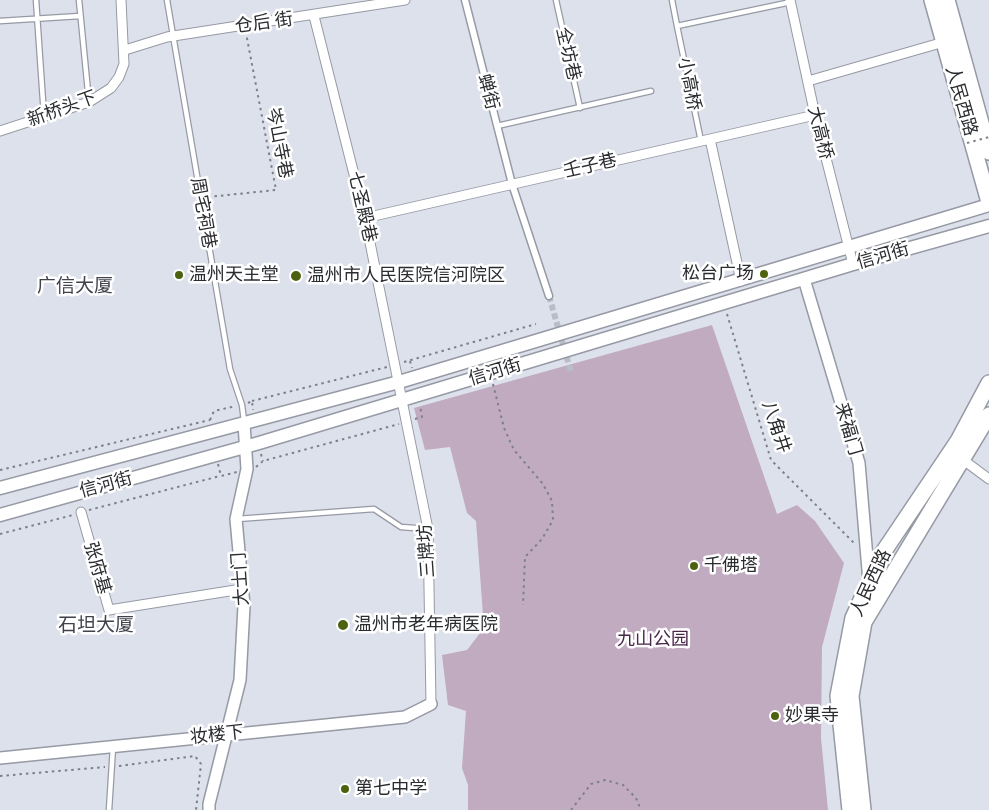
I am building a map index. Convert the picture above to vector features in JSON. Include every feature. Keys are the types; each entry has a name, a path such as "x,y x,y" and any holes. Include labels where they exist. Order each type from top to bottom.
{"highway":[{"name":"人民西路","path":"932,0 989,204"},
{"name":"人民西路","path":"947,0 989,152"},
{"name":"人民西路","path":"850,810 838,696 853,618 882,554 958,441 989,383"},
{"name":"人民西路","path":"863,810 851,696 864,622 989,415"}],"main road":[{"name":"信河街","path":"0,488 399,382 849,248 989,204"},
{"name":"信河街","path":"0,514 246,446 853,264 989,226"}],"street":[{"name":"新桥头下","path":"0,131 90,102 111,88 119,77 124,64 125,50 121,0"},
{"name":"仓后 街","path":"125,50 172,36 314,16 405,0"},
{"name":"蝉街","path":"465,0 512,184 549,296"},
{"name":"大高桥","path":"791,1 815,115 853,264"},
{"name":"七圣殿巷","path":"314,16 365,218 402,400"},
{"path":"808,81 944,42"},
{"name":"壬子巷","path":"365,218 815,115"},
{"path":"710,139 741,280"},
{"name":"来福门","path":"804,279 859,463 869,583"},
{"name":"三牌坊","path":"402,400 428,529 431,704"},
{"name":"大士门","path":"209,810 208,804 240,680 244,606 236,519 247,469 244,424"},
{"path":"962,459 989,479"},
{"name":"张府基","path":"81,512 109,610 242,589"},
{"name":"妆楼下","path":"0,758 405,717 431,704"}],"lane":[{"path":"36,0 44,116"},
{"path":"79,0 90,102"},
{"name":"周宅祠巷","path":"167,0 230,369 242,405 244,424"},
{"name":"全坊巷","path":"556,0 580,108"},
{"name":"小高桥","path":"672,0 701,141"},
{"path":"678,26 791,1"},
{"path":"0,21 80,16"},
{"path":"497,126 651,91"},
{"path":"236,519 374,509 401,527 428,529"},
{"path":"109,810 113,746"}],"path":[{"name":"岑山寺巷","path":"200,198 276,190 245,26"},
{"path":"967,143 989,136"},
{"name":"八角井","path":"724,304 771,460 866,555"},
{"path":"491,374 508,436 514,450 543,484 552,501 553,520 542,539 525,556 523,606"},
{"path":"263,461 422,417"},
{"path":"0,470 210,420"},
{"path":"0,534 221,476"},
{"path":"0,776 112,767 195,756 201,764 196,810"},
{"path":"571,810 591,784 605,780 622,785 636,798 641,810"}],"green space":[{"name":"九山公园","path":"712,325 777,514 797,505 815,521 844,563 822,647 821,738 828,810 468,810 468,785 462,768 466,711 448,705 442,655 467,650 484,628 476,521 467,513 450,447 425,450 414,408"}],"tunnel":[{"path":"549,296 571,372"}],"place":[{"name":"松台广场","path":"764,274"},
{"name":"温州天主堂","path":"179,275"},
{"name":"温州市人民医院信河院区","path":"296,276"},
{"name":"千佛塔","path":"694,566"},
{"name":"温州市老年病医院","path":"343,625"},
{"name":"妙果寺","path":"775,716"},
{"name":"第七中学","path":"345,789"}],"district":[{"name":"广信大厦","path":"75,286"},
{"name":"石坦大厦","path":"96,625"}]}
